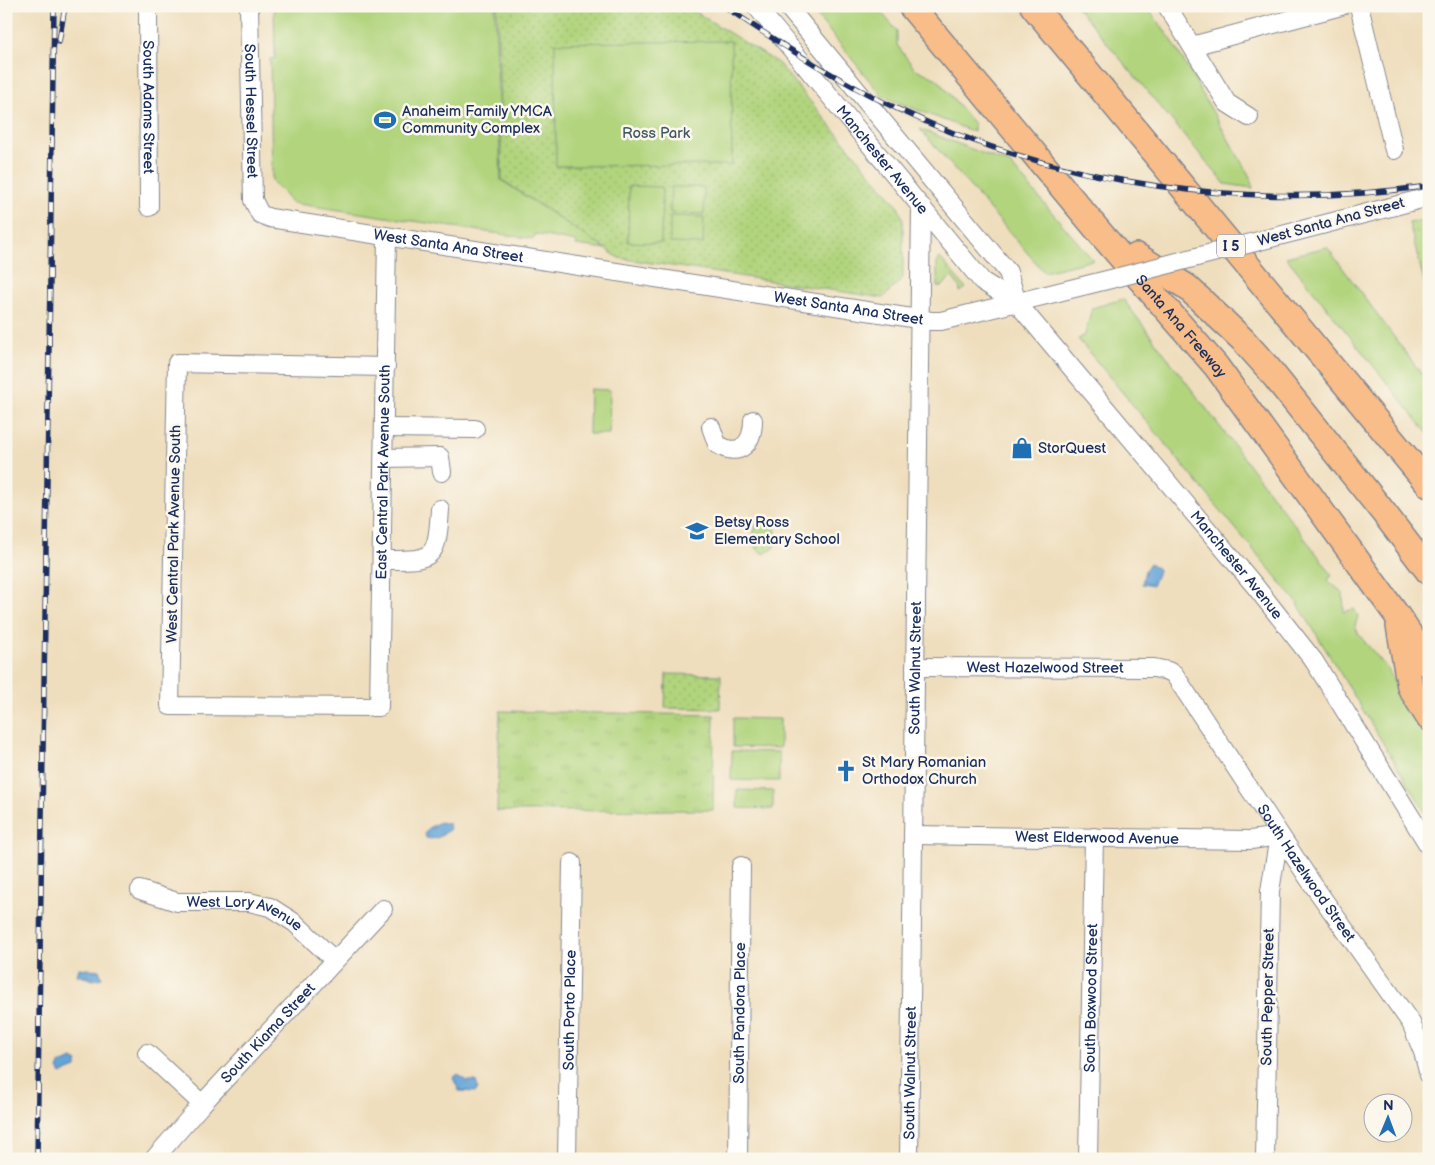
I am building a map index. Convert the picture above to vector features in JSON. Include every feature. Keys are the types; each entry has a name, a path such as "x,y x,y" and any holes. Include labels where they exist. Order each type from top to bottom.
{"highway":[{"name":"Santa Ana Freeway","path":"911,6 1239,396 1396,614 1429,664"},
{"name":"I 5","path":"1033,6 1429,485"},
{"path":"1101,234 1186,287 1243,340 1268,368 1378,505 1429,572"},
{"path":"1396,614 1410,686 1429,718"}],"street":[{"name":"South Adams Street","path":"148,6 149,207"},
{"name":"South Hessel Street","path":"250,6 253,200 260,214"},
{"name":"Manchester Avenue","path":"756,6 982,281 1017,303 1249,578 1314,661 1429,846"},
{"name":"Manchester Avenue","path":"787,6 1008,272 1017,303"},
{"path":"1167,6 1228,103 1249,117"},
{"path":"1192,46 1341,6"},
{"path":"1359,6 1394,150"},
{"name":"West Santa Ana Street","path":"260,214 387,236 941,321 1429,197"},
{"name":"South Walnut Street","path":"909,1159 922,206"},
{"name":"East Central Park Avenue South","path":"379,707 387,236"},
{"name":"West Central Park Avenue South","path":"379,707 170,706 177,363 386,367"},
{"path":"711,427 717,444 732,450 748,444 752,437 754,420"},
{"path":"385,428 475,429"},
{"path":"384,458 440,457 442,472"},
{"path":"382,560 424,559 431,554 437,545 440,508"},
{"name":"West Hazelwood Street","path":"915,667 1154,668 1174,674"},
{"name":"South Hazelwood Street","path":"1174,674 1280,836 1411,1023 1429,1075"},
{"name":"West Elderwood Avenue","path":"913,835 1251,840 1280,836"},
{"name":"South Pepper Street","path":"1265,1159 1270,891 1280,836"},
{"name":"South Boxwood Street","path":"1088,1159 1094,838"},
{"name":"South Porto Place","path":"567,1159 572,863"},
{"name":"South Pandora Place","path":"738,1159 741,866"},
{"name":"West Lory Avenue","path":"140,890 177,902 249,902 270,907 295,923 334,960"},
{"name":"South Kiama Street","path":"154,1159 202,1104 383,909"},
{"path":"147,1053 202,1104"}],"green space":[{"name":"Anaheim Family YMCA Community Complex","path":"274,6 495,6 501,180 606,249 576,245 576,242 535,234 534,239 292,203 272,181 270,59 275,58"},
{"name":"Ross Park","path":"497,6 686,6 778,63 898,206 903,220 903,278 883,298 619,258 502,180"},
{"path":"809,6 876,6 897,31 897,45 914,68 937,79 974,124 974,132 882,96"},
{"path":"1076,6 1146,6 1171,39 1250,177 1253,188 1225,184"},
{"path":"731,41 732,165 556,166 555,43"},
{"path":"920,129 1010,164 1093,260 1044,272"},
{"path":"629,186 662,187 661,243 628,242"},
{"path":"671,187 704,187 704,214 670,213"},
{"path":"670,216 704,217 703,244 670,243"},
{"path":"1429,219 1429,300 1409,223"},
{"path":"1327,247 1429,384 1429,435 1286,257"},
{"path":"940,258 966,288 960,292 959,286 951,276 943,286 937,287 937,263"},
{"path":"1123,299 1325,565 1332,576 1327,580 1343,593 1344,612 1354,609 1358,616 1355,626 1359,635 1387,668 1429,744 1429,818 1296,601 1078,339 1085,335 1092,308"},
{"path":"590,389 610,390 609,434 589,434"},
{"path":"764,517 771,519 777,534 773,549 764,554 755,544 754,532 757,523"},
{"path":"666,674 721,675 720,709 665,708"},
{"path":"500,711 714,715 713,810 497,811"},
{"path":"733,718 780,719 780,748 733,747"},
{"path":"732,751 779,752 779,781 731,780"},
{"path":"737,790 773,791 773,809 737,808"}],"water":[{"path":"1150,563 1159,569 1152,586 1142,584 1145,570"},
{"path":"440,822 449,824 450,829 436,838 426,838 425,833 428,828"},
{"path":"79,968 99,970 102,978 93,980 77,975"},
{"path":"73,1059 78,1062 76,1068 61,1074 58,1069 60,1064"},
{"path":"458,1074 466,1081 476,1081 478,1088 476,1092 459,1091 453,1078"}],"railway":[{"path":"37,1159 54,6"},
{"path":"59,42 65,6"},
{"path":"724,6 810,62 877,99 962,136 1026,158 1092,174 1159,186 1226,193 1294,196 1362,193 1429,186"}],"place":[{"name":"Anaheim Family YMCA Community Complex","path":"385,120"},
{"name":"StorQuest","path":"1022,448"},
{"name":"Betsy Ross Elementary School","path":"697,531"},
{"name":"St Mary Romanian Orthodox Church","path":"846,771"}]}
